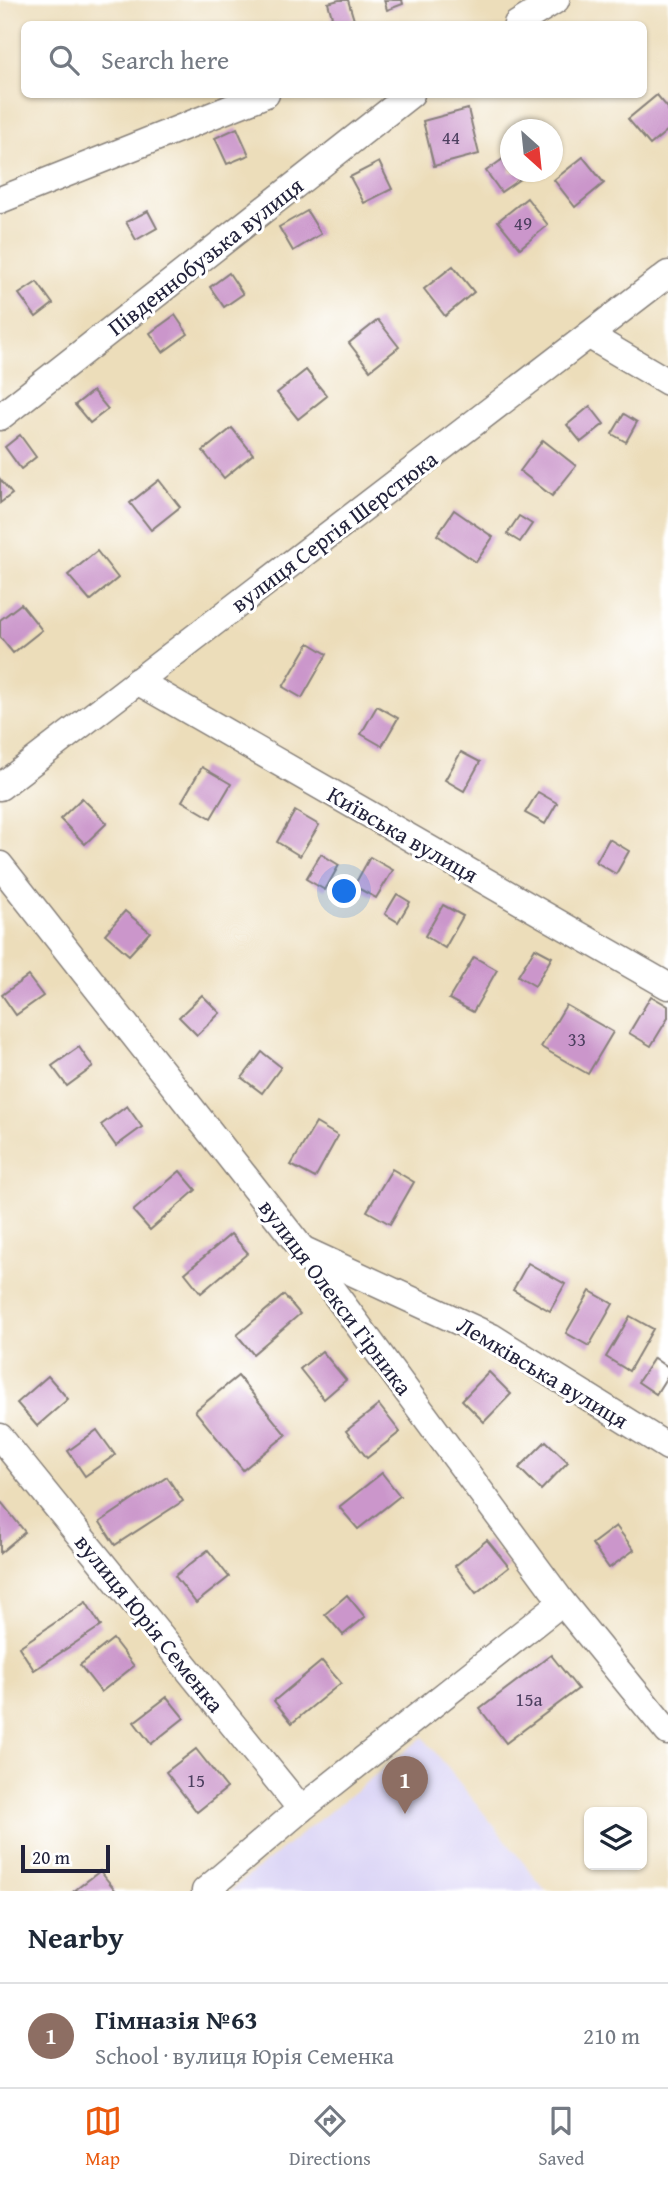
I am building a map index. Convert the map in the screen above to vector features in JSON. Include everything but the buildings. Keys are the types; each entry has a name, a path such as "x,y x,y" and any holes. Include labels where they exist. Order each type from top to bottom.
{"street":[{"path":"522,21 556,0"},
{"path":"0,200 256,98"},
{"name":"Південнобузька вулиця","path":"0,417 406,98"},
{"name":"вулиця Сергія Шерстюка","path":"0,787 668,274"},
{"path":"590,336 668,382"},
{"name":"Київська вулиця","path":"138,681 668,986"},
{"name":"вулиця Олекси Гірника","path":"0,865 302,1250 562,1602 668,1732"},
{"name":"Лемківська вулиця","path":"302,1250 492,1336 668,1447"},
{"name":"вулиця Юрія Семенка","path":"0,1437 301,1810"},
{"path":"205,1891 301,1810 562,1602"}],"shaded area":[{"path":"423,1737 546,1891 230,1891"}],"place":[{"name":"Гімназія №63","path":"405,1814"}]}
